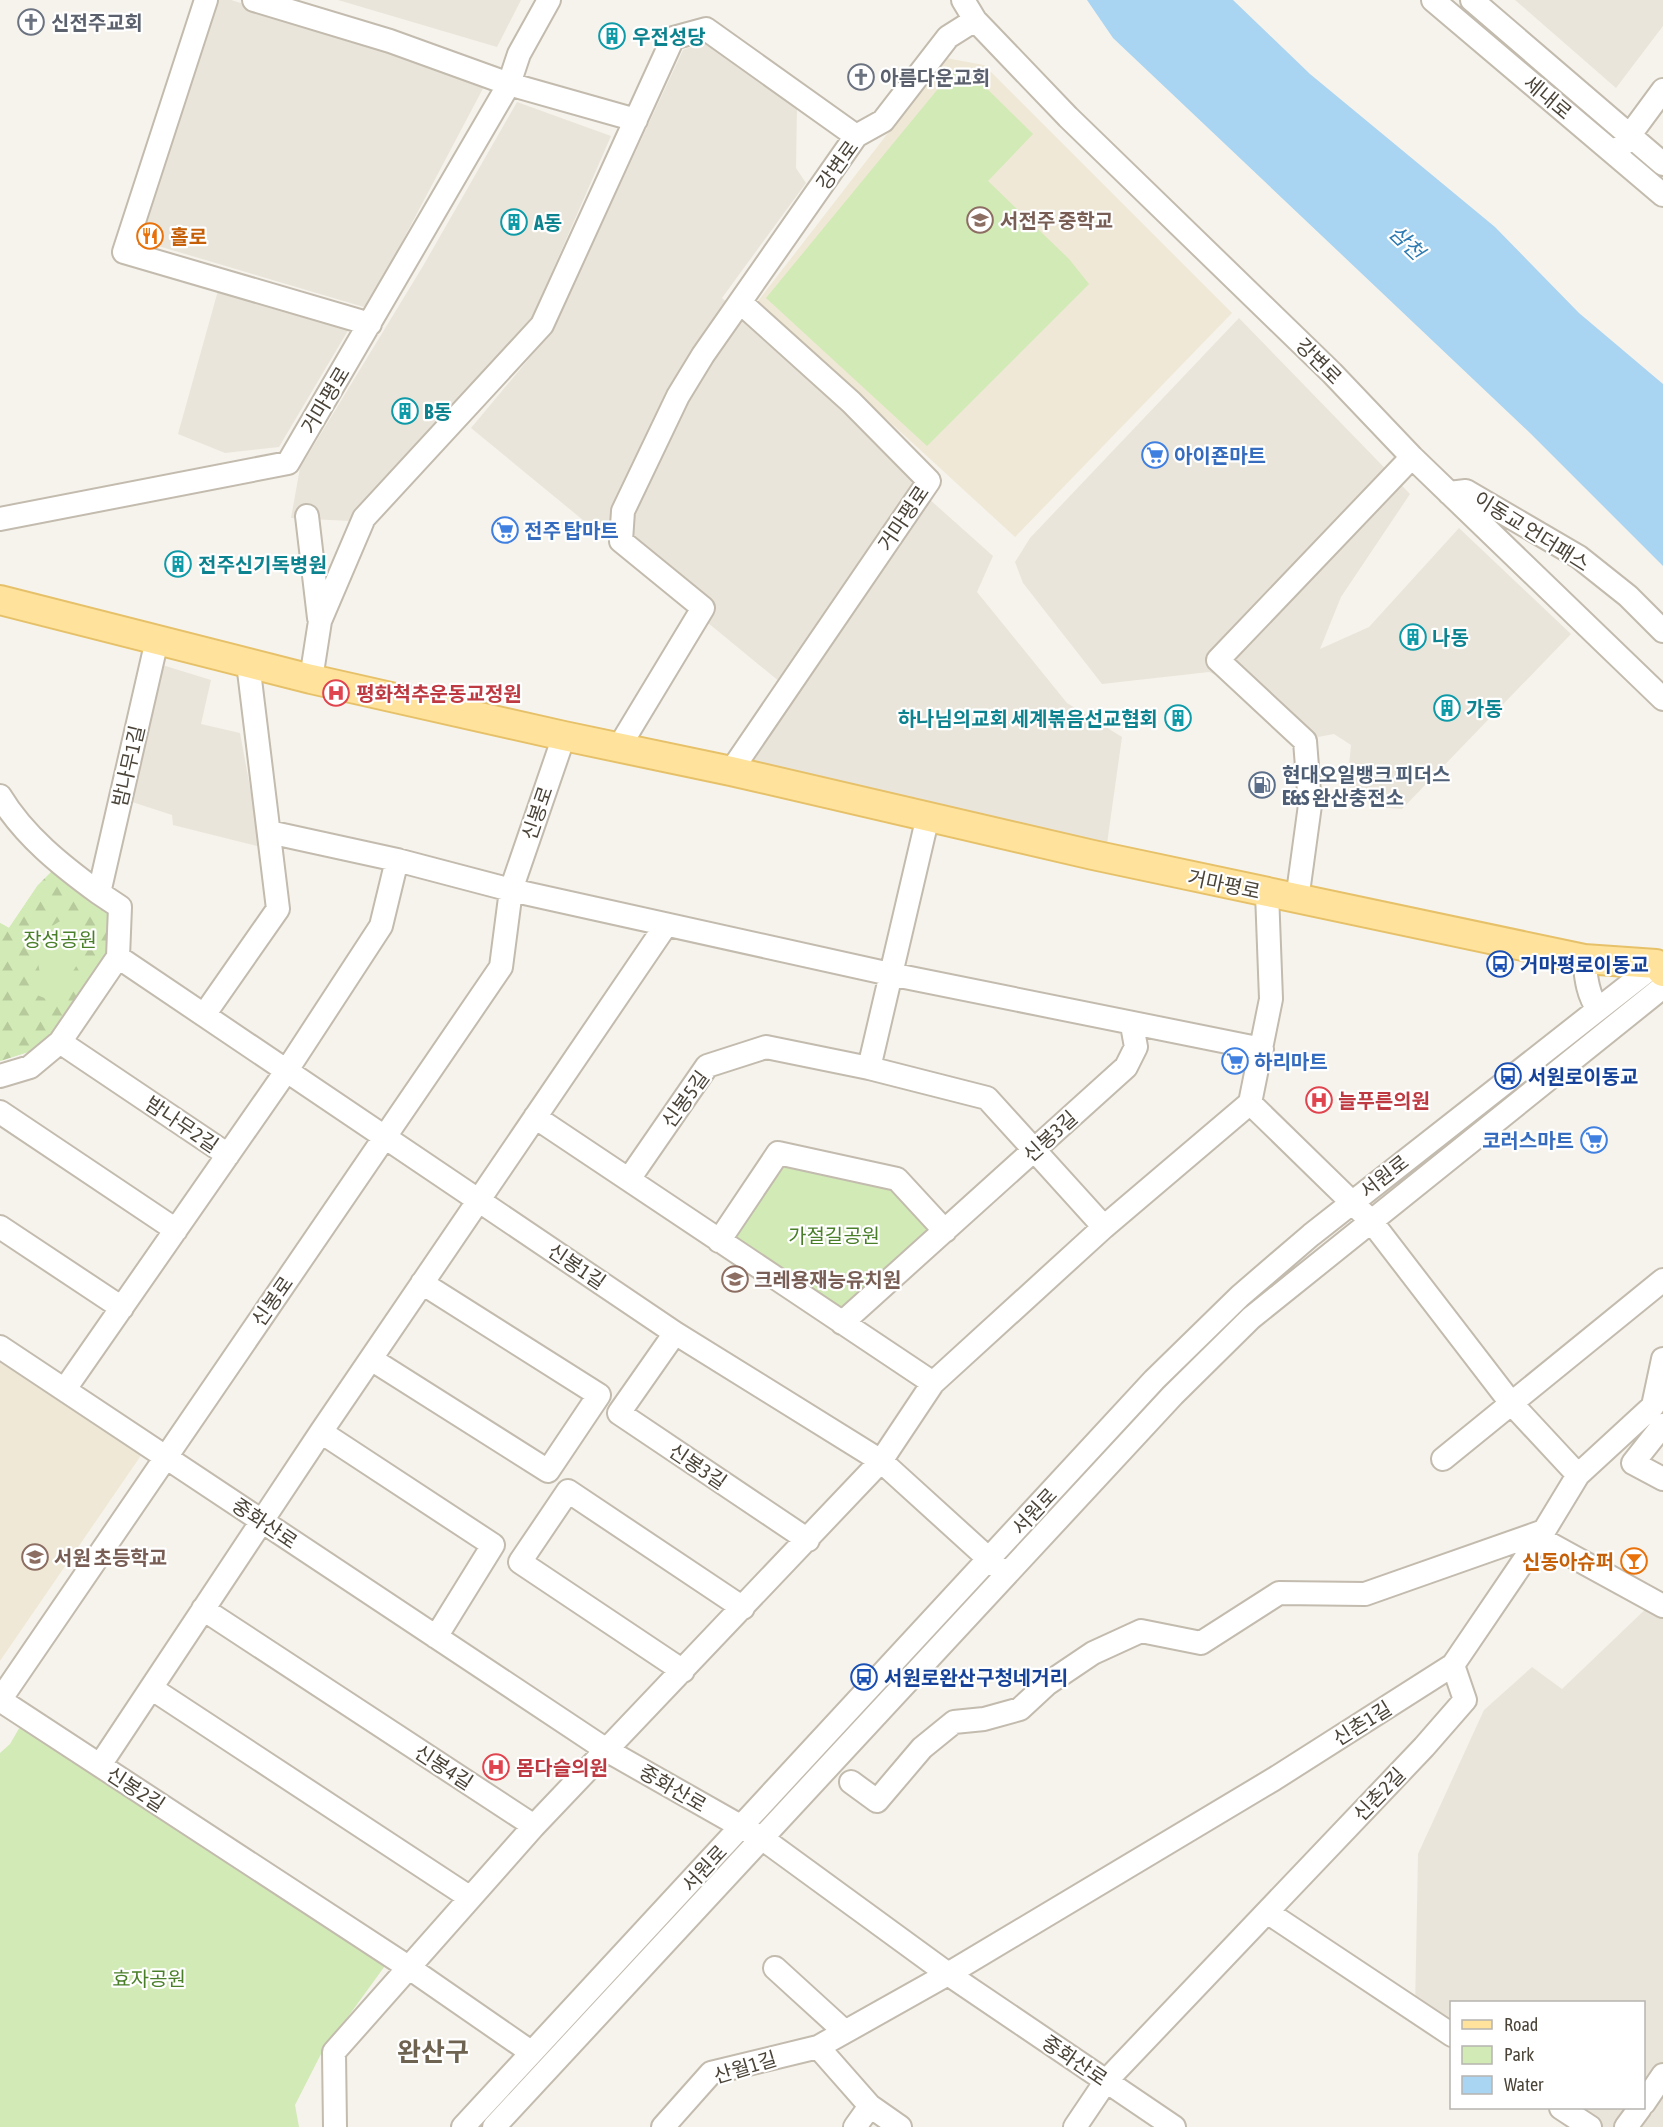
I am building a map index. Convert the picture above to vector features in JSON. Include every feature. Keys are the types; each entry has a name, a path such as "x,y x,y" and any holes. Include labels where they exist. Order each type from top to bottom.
{"main road":[{"name":"거마평로","path":"0,600 311,679 731,771 1297,900 1584,958 1661,970"}],"street":[{"path":"206,0 124,252 370,324"},
{"path":"254,0 390,41 509,84 636,120"},
{"name":"거마평로","path":"0,519 288,463 509,84 519,54 549,0"},
{"name":"강변로","path":"963,0 975,20 1068,117 1332,374 1412,457 1663,699"},
{"name":"세내로","path":"1433,0 1663,195"},
{"name":"세내로","path":"1472,0 1663,164"},
{"name":"강변로","path":"619,747 704,608 621,541 623,511 678,396 740,302 856,136 883,121 948,37 975,20"},
{"path":"311,679 320,621 364,518 542,325 673,38 706,29 856,136"},
{"path":"1615,154 1663,90"},
{"name":"거마평로","path":"731,771 929,481 851,402 740,302"},
{"path":"1297,900 1310,805 1305,741 1218,660 1412,457"},
{"name":"이동교 언더패스","path":"1449,493 1466,491 1579,557 1628,596 1663,631"},
{"path":"307,516 320,621"},
{"name":"밤나무1길","path":"99,893 157,640"},
{"path":"204,1015 278,909 249,663"},
{"name":"신봉로","path":"0,1700 501,967 511,890 564,736"},
{"path":"0,796 9,811 57,862 120,907 118,957 60,1042 30,1067 0,1076"},
{"path":"869,1068 928,816"},
{"path":"269,832 397,860 511,890 890,974 1132,1025 1262,1049"},
{"path":"228,1155 287,1070 381,926 397,860"},
{"path":"334,2127 334,2052 469,1897 881,1461 933,1383 1104,1227 1250,1103 1271,999 1267,893"},
{"path":"262,1522 666,924"},
{"path":"118,957 386,1136"},
{"path":"1584,958 1590,994 1598,1009"},
{"name":"서원로","path":"463,2127 1154,1380 1240,1296 1352,1202 1598,1009 1661,970"},
{"name":"서원로","path":"494,2127 1173,1395 1251,1318 1371,1221 1661,970"},
{"name":"신봉3길","path":"842,1323 1126,1068 1136,1047 1132,1025"},
{"name":"밤나무2길","path":"60,1042 228,1155 65,1389"},
{"name":"신봉5길","path":"628,1179 707,1066 766,1047 869,1068 987,1098 1104,1227"},
{"path":"1250,1103 1371,1221"},
{"path":"0,1112 176,1230"},
{"path":"535,1117 933,1383"},
{"name":"신봉1길","path":"386,1136 675,1333"},
{"path":"719,1241 778,1153 897,1179 945,1231"},
{"name":"서원로","path":"1371,1221 1511,1403 1578,1475"},
{"path":"0,1227 122,1308"},
{"path":"1443,1459 1663,1280"},
{"path":"371,1359 548,1471 599,1395 422,1283"},
{"path":"675,1333 881,1461 1006,1575"},
{"name":"신봉3길","path":"675,1333 619,1413 808,1540"},
{"path":"0,1347 167,1455"},
{"name":"신촌1길","path":"948,1974 1274,1779 1454,1665 1542,1535 1578,1475 1602,1456 1653,1406 1663,1359"},
{"path":"1633,1463 1663,1425"},
{"path":"321,1432 494,1545 436,1637"},
{"name":"중화산로","path":"167,1455 262,1522 608,1751 763,1839 948,1974 1174,2127"},
{"path":"1602,1456 1633,1463 1663,1479"},
{"path":"683,1671 519,1562 568,1491 743,1608"},
{"name":"신봉2길","path":"262,1522 100,1765 408,1966"},
{"path":"851,1782 877,1801 922,1748 954,1722 984,1719 1020,1709 1047,1684 1093,1653 1141,1631 1200,1643 1279,1593 1365,1594 1542,1535 1663,1606"},
{"name":"신봉4길","path":"203,1609 534,1826"},
{"name":"신촌2길","path":"1075,2127 1106,2081 1424,1747 1465,1700 1454,1665"},
{"path":"151,1688 469,1897"},
{"path":"0,1700 100,1765"},
{"path":"1267,1912 1450,2034"},
{"path":"408,1966 525,2048"},
{"path":"775,1968 843,2030"},
{"name":"산월1길","path":"663,2127 711,2073 818,2046 843,2030 948,1974"},
{"path":"818,2046 870,2106 900,2127"},
{"path":"1645,2102 1663,2075"},
{"path":"855,2127 870,2106"},
{"path":"1563,2109 1590,2127"},
{"path":"1626,2127 1639,2109"}],"shaded area":[{"path":"215,0 231,0 488,79 367,308 138,240"},
{"path":"338,0 521,0 497,47"},
{"path":"1515,0 1663,0 1663,26 1616,88"},
{"path":"706,41 797,108 796,168 806,183 722,298 922,473 786,687 471,428 552,331 683,50"},
{"name":"서전주 중학교","path":"946,58 984,65 1232,313 1015,537 758,301"},
{"path":"517,102 611,136 529,325 350,521 291,518 300,468 423,266"},
{"path":"219,287 353,322 279,447 225,453 178,434"},
{"path":"1239,318 1410,494 1341,597 1320,649 1369,627 1459,528 1571,634 1402,809 1375,807 1347,785 1351,745 1334,734 1318,737 1276,699 1209,672 1102,684 1023,583 1015,562 1030,538"},
{"path":"928,498 993,556 977,592 1067,703 1122,737 1106,851 750,766"},
{"path":"159,664 211,680 201,724 240,733 261,847 173,825 172,815 126,800"},
{"name":"서원 초등학교","path":"0,1357 142,1454 0,1661"},
{"path":"1654,1601 1663,1606 1663,2127 1590,2127 1562,2109 1645,2109 1645,2001 1450,2001 1450,2034 1415,2010 1418,1854 1484,1710 1532,1667 1562,1689"}],"green space":[{"path":"951,73 976,78 1033,134 988,181 1069,259 1089,284 927,446 766,298"},
{"name":"장성공원","path":"54,869 110,909 109,954 58,1029 31,1051 0,1061 0,923 9,928 38,885","holes":["70,915 83,923 85,952 54,1002 37,995 41,979 37,958 44,931"]},
{"name":"장성공원","path":"38,885 110,909 31,1051 0,1061 0,923 9,928"},
{"name":"가절길공원","path":"778,1153 897,1179 945,1231 842,1323 719,1241"},
{"name":"효자공원","path":"21,1725 387,1963 321,2054 295,2105 299,2127 0,2127 0,1753 10,1744"}],"water":[{"name":"삼천","path":"1087,0 1233,0 1310,74 1495,227 1579,313 1663,384 1663,566 1530,433 1113,38"}],"place":[{"name":"신전주교회","path":"31,22"},
{"name":"우전성당","path":"612,36"},
{"name":"아름다운교회","path":"861,77"},
{"name":"서전주 중학교","path":"980,220"},
{"name":"A동","path":"514,222"},
{"name":"홀로","path":"150,236"},
{"name":"B동","path":"405,411"},
{"name":"아이죤마트","path":"1155,455"},
{"name":"전주 탑마트","path":"505,530"},
{"name":"전주신기독병원","path":"178,564"},
{"name":"나동","path":"1413,637"},
{"name":"평화척추운동교정원","path":"336,693"},
{"name":"가동","path":"1447,708"},
{"name":"하나님의교회 세계볶음선교협회","path":"1178,718"},
{"name":"현대오일뱅크 피더스 E&S 완산충전소","path":"1262,785"},
{"name":"거마평로이동교","path":"1500,964"},
{"name":"하리마트","path":"1235,1061"},
{"name":"서원로이동교","path":"1508,1076"},
{"name":"늘푸른의원","path":"1319,1100"},
{"name":"코러스마트","path":"1594,1140"},
{"name":"크레용재능유치원","path":"735,1279"},
{"name":"서원 초등학교","path":"35,1557"},
{"name":"신동아슈퍼","path":"1634,1561"},
{"name":"서원로완산구청네거리","path":"864,1677"},
{"name":"몸다슬의원","path":"496,1767"}],"district":[{"name":"완산구","path":"433,2052"}]}
